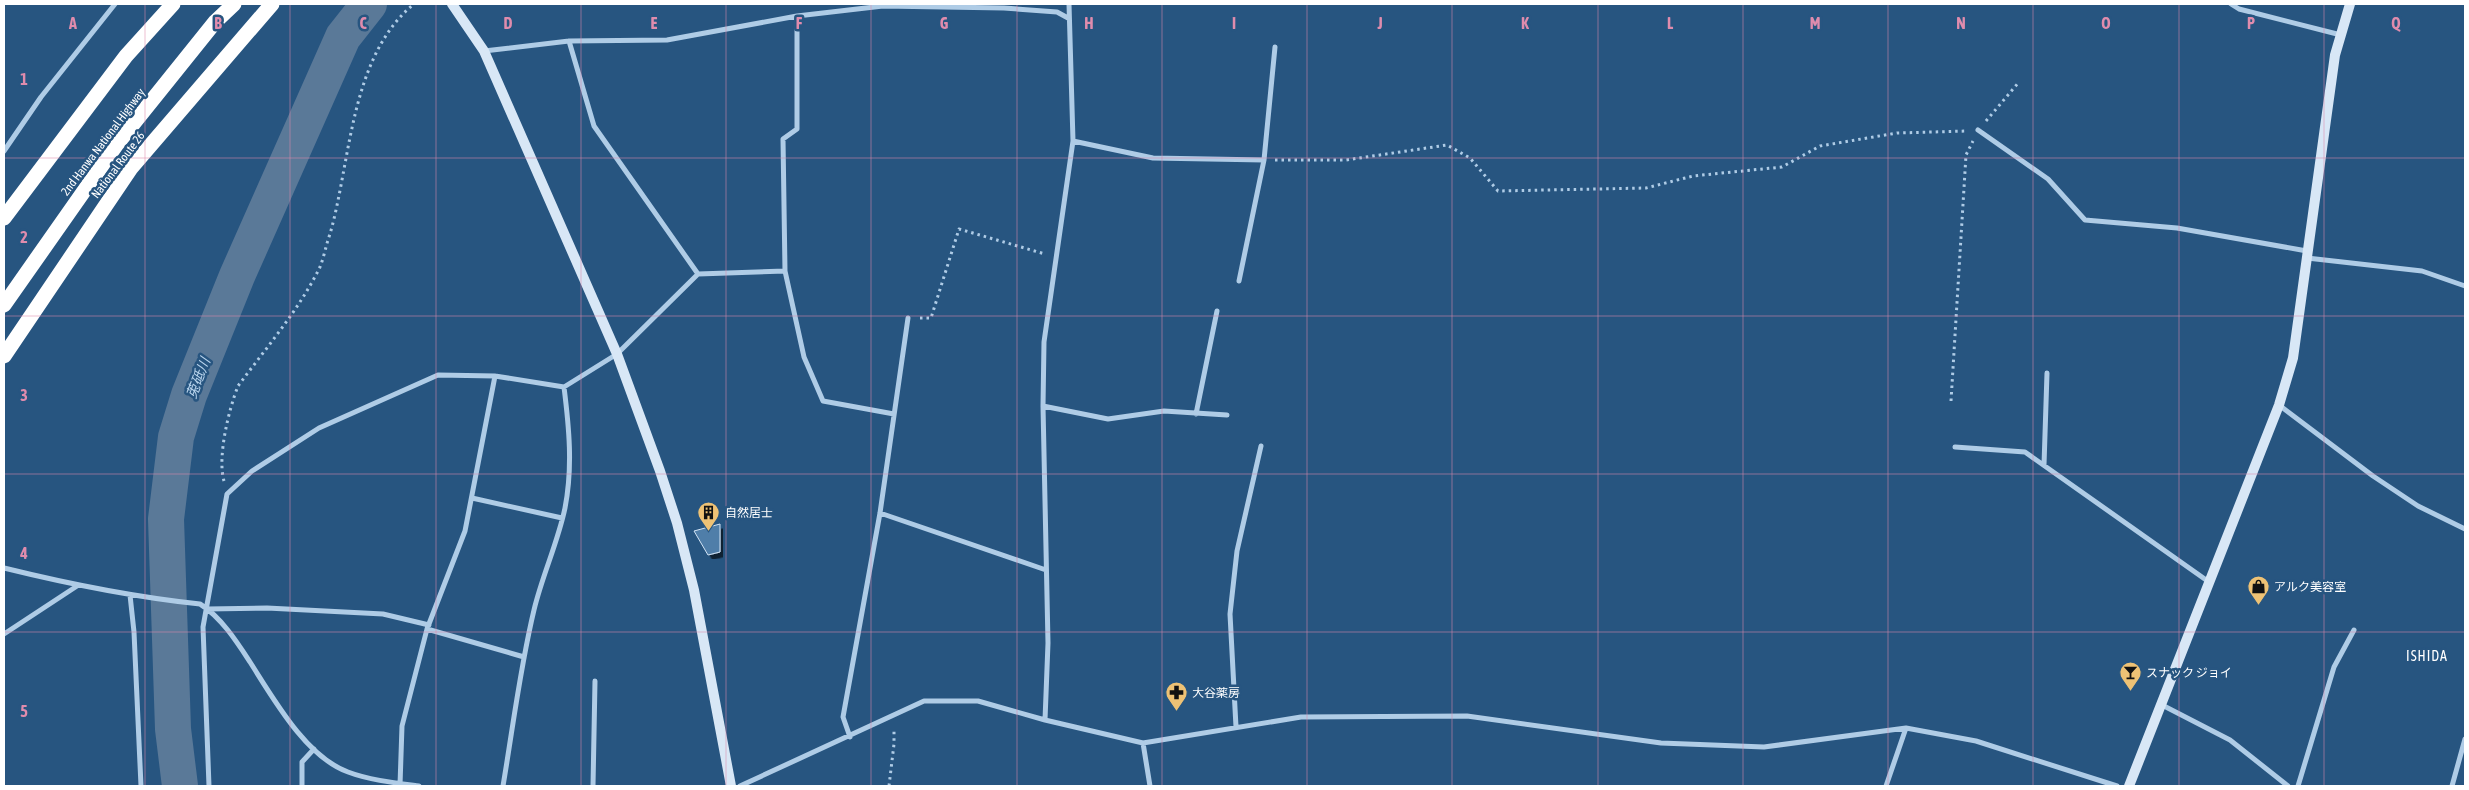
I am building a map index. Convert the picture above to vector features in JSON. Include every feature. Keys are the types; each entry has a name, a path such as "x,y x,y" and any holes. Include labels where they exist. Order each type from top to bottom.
{"highway":[{"path":"4,218 126,56 173,4"},
{"name":"2nd Hanwa National Highway","path":"4,306 117,144 215,22 234,4"},
{"name":"National Route 26","path":"4,356 131,168 272,4"}],"street":[{"path":"4,151 41,97 115,4"},
{"path":"452,4 484,51 617,354 677,523 694,590 731,786"},
{"path":"1044,720 1048,643 1043,406 1044,342 1058,258 1073,141 1068,4"},
{"path":"2230,4 2239,9 2341,35"},
{"path":"2129,786 2279,405 2293,358 2335,55 2350,4"},
{"path":"484,51 569,41 667,40 797,16 883,6 1004,8 1057,12 1068,18"},
{"path":"797,16 797,130 783,139 785,271 804,357 823,401 894,414"},
{"path":"569,41 594,126 698,274"},
{"path":"1239,282 1264,160 1275,47"},
{"path":"1978,130 2048,179 2085,220 2177,228 2308,255 2422,271 2465,286"},
{"path":"1073,141 1152,158 1264,160"},
{"path":"209,786 204,627 227,494 252,471 319,428 438,375 495,376 564,387 617,354 698,274 785,271"},
{"path":"1196,414 1217,311"},
{"path":"850,736 843,717 880,513 908,318"},
{"path":"2044,465 2048,373"},
{"path":"400,785 402,726 428,627 466,531 495,376"},
{"path":"503,786 524,656 534,608 562,518 569,476 570,436 564,387"},
{"path":"2279,405 2373,476 2418,506 2465,529"},
{"path":"1043,406 1108,419 1164,411 1227,416"},
{"path":"1236,728 1230,614 1237,551 1261,446"},
{"path":"1955,447 2025,452 2210,583"},
{"path":"472,498 562,518"},
{"path":"880,513 1046,570"},
{"path":"4,568 77,586 136,597 200,604 237,641 280,707 320,756 347,772 400,785 419,786"},
{"path":"4,634 77,586"},
{"path":"130,595 134,632 141,786"},
{"path":"207,609 267,608 383,614 524,656"},
{"path":"2298,786 2334,667 2354,630"},
{"path":"593,786 594,681"},
{"path":"740,786 924,701 978,701 1044,720 1143,743 1301,717 1467,716 1661,743 1764,748 1906,728 1976,741 2117,786"},
{"path":"2162,705 2230,740 2288,786"},
{"path":"1886,786 1906,728"},
{"path":"2452,786 2465,740"},
{"path":"1143,743 1150,786"},
{"path":"302,786 302,762 314,749"}],"path":[{"path":"227,494 220,469 232,400 238,386 295,307 320,266 334,220 363,84 379,46 402,14 414,4"},
{"path":"1951,401 1966,155 1978,130 2019,82"},
{"path":"1264,160 1346,160 1447,145 1470,158 1498,192 1646,188 1693,176 1782,167 1820,146 1897,133 1978,130"},
{"path":"908,318 931,318 959,229 1058,258"},
{"path":"889,786 894,744 893,716"}],"building":[{"path":"720,524 720,552 708,555 694,531"}],"waterway":[{"name":"莵砥川","path":"180,786 173,729 166,519 176,437 189,395 237,276 343,37 369,4"}],"place":[{"name":"自然居士","path":"709,532"},
{"name":"アルク美容室","path":"2258,606"},
{"name":"スナック ジョイ","path":"2130,692"},
{"name":"大谷薬房","path":"1176,712"}],"district":[{"name":"ISHIDA","path":"2427,656"}]}
